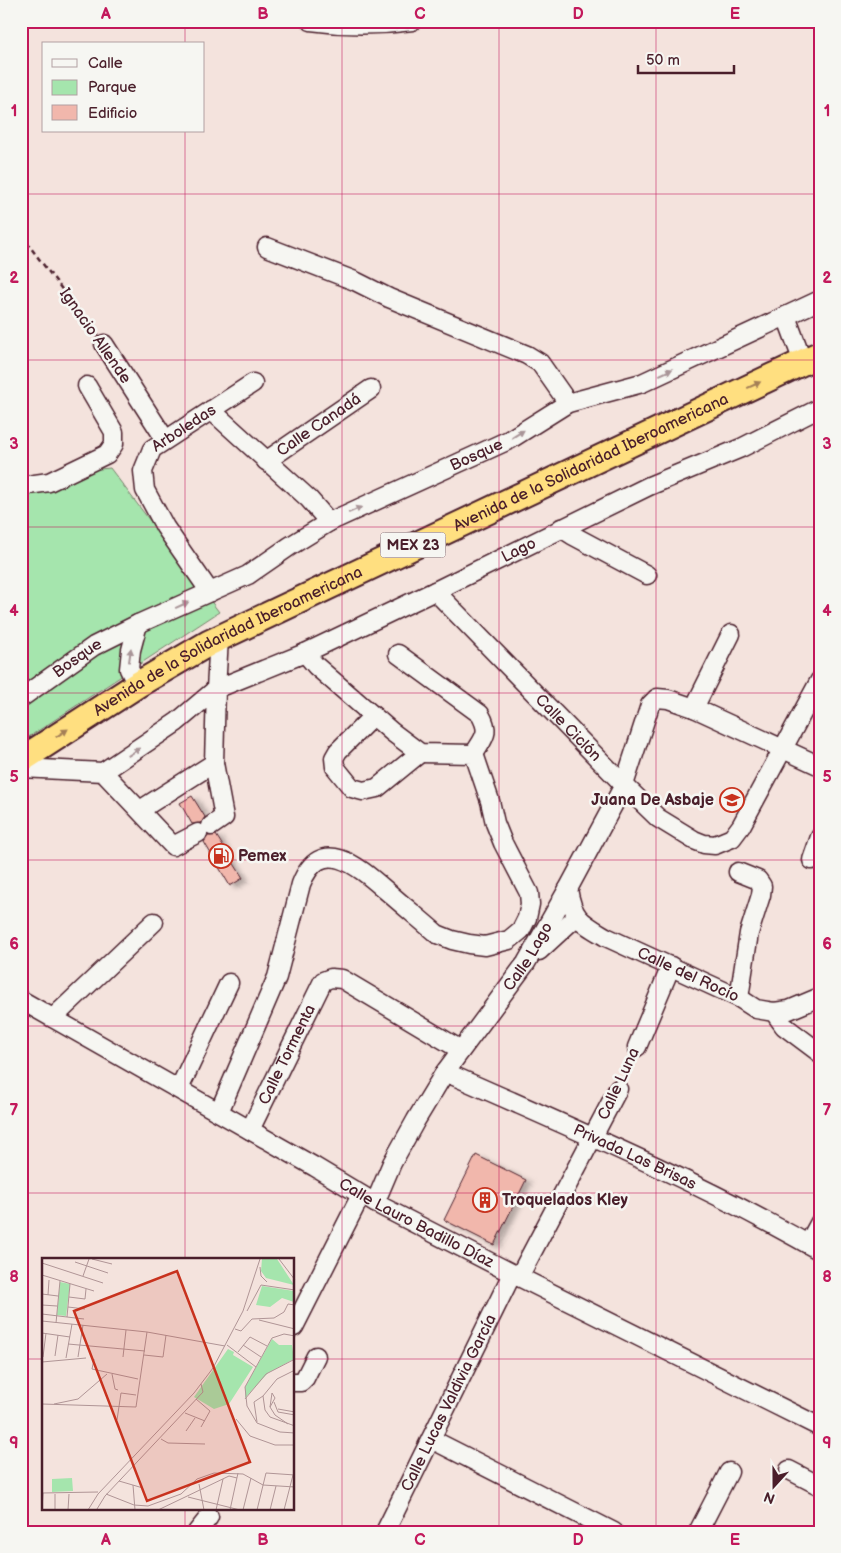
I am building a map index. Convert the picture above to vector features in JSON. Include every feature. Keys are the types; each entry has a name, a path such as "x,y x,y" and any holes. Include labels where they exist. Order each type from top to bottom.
{"highway":[{"name":"Avenida de la Solidaridad Iberoamericana","path":"21,760 137,685 219,638 815,356"}],"street":[{"path":"311,21 339,25 382,26 412,21"},
{"path":"267,247 355,281 388,298 527,355 540,363 568,403"},
{"name":"Bosque","path":"21,698 94,646 138,624 248,575 329,522 509,440 568,403 642,383 820,300"},
{"path":"786,316 815,356"},
{"name":"Ignacio Allende","path":"104,344 166,439"},
{"name":"Arboledas","path":"210,592 165,527 146,490 143,471 152,449 253,383"},
{"path":"21,486 50,482 108,454 114,444 114,432 87,386"},
{"name":"Calle Canadá","path":"266,461 371,389"},
{"name":"Lago","path":"216,688 305,654 649,486 741,448 820,409"},
{"path":"211,410 309,499 329,522"},
{"path":"562,528 646,575"},
{"name":"Calle Ciclón","path":"435,591 658,818 694,840 704,844 715,845 732,838 741,826 783,749"},
{"name":"Bosque","path":"137,685 129,669 130,650 138,624"},
{"path":"731,634 694,708 820,766"},
{"path":"103,772 173,846 224,817 214,763 219,638"},
{"path":"305,654 373,716 420,753 474,754"},
{"path":"219,1112 277,977 303,878 306,872 320,859 329,857 340,858 360,869 437,934 452,940 486,946 509,940 521,930 527,918 530,904 529,893 500,836 474,754 485,735 486,725 480,714 398,654"},
{"path":"783,749 820,680"},
{"path":"21,768 103,772 177,722 216,688"},
{"name":"Calle Lago","path":"295,1325 368,1199 392,1163 445,1072 526,963 624,785 650,705 657,698 668,699 694,708"},
{"path":"373,716 338,751 334,758 335,766 352,788 363,791 377,788 420,753"},
{"path":"140,810 214,763"},
{"path":"812,860 820,837"},
{"path":"738,872 758,880 762,886 749,932 739,998"},
{"path":"526,963 577,916 571,904 568,888"},
{"name":"Calle del Rocío","path":"577,916 588,926 606,937 739,998 756,1008 774,1012"},
{"path":"53,1018 154,922"},
{"name":"Calle Luna","path":"637,1047 671,966"},
{"name":"Calle Tormenta","path":"250,1130 324,981 331,978 342,979 461,1050"},
{"path":"179,1089 229,983"},
{"path":"820,997 789,1010 774,1012 784,1026 820,1053"},
{"name":"Calle Lauro Badillo Díaz","path":"21,1000 368,1199 516,1276 817,1421"},
{"name":"Privada Las Brisas","path":"445,1072 594,1138 731,1202 814,1248"},
{"name":"Calle Luna","path":"516,1276 594,1138 618,1089"},
{"path":"814,1248 820,1222"},
{"name":"Calle Lucas Valdivia García","path":"385,1532 516,1276"},
{"path":"295,1382 301,1382 305,1378 316,1356"},
{"path":"431,1439 614,1532"},
{"path":"789,1470 820,1486"},
{"path":"698,1532 729,1472"},
{"path":"197,1532 209,1517"}],"path":[{"name":"Ignacio Allende","path":"21,235 104,344"},
{"name":"Calle Luna","path":"618,1089 637,1047"}],"green space":[{"path":"110,468 219,612 21,742 21,477"}],"building":[{"path":"192,796 205,817 201,823 192,824 180,803"},
{"path":"216,835 243,878 230,886 204,842 208,836"},
{"name":"Troquelados Kley","path":"476,1155 526,1180 494,1245 444,1220"}],"place":[{"name":"Juana De Asbaje","path":"732,800"},
{"name":"Pemex","path":"221,856"},
{"name":"Troquelados Kley","path":"485,1200"}]}
